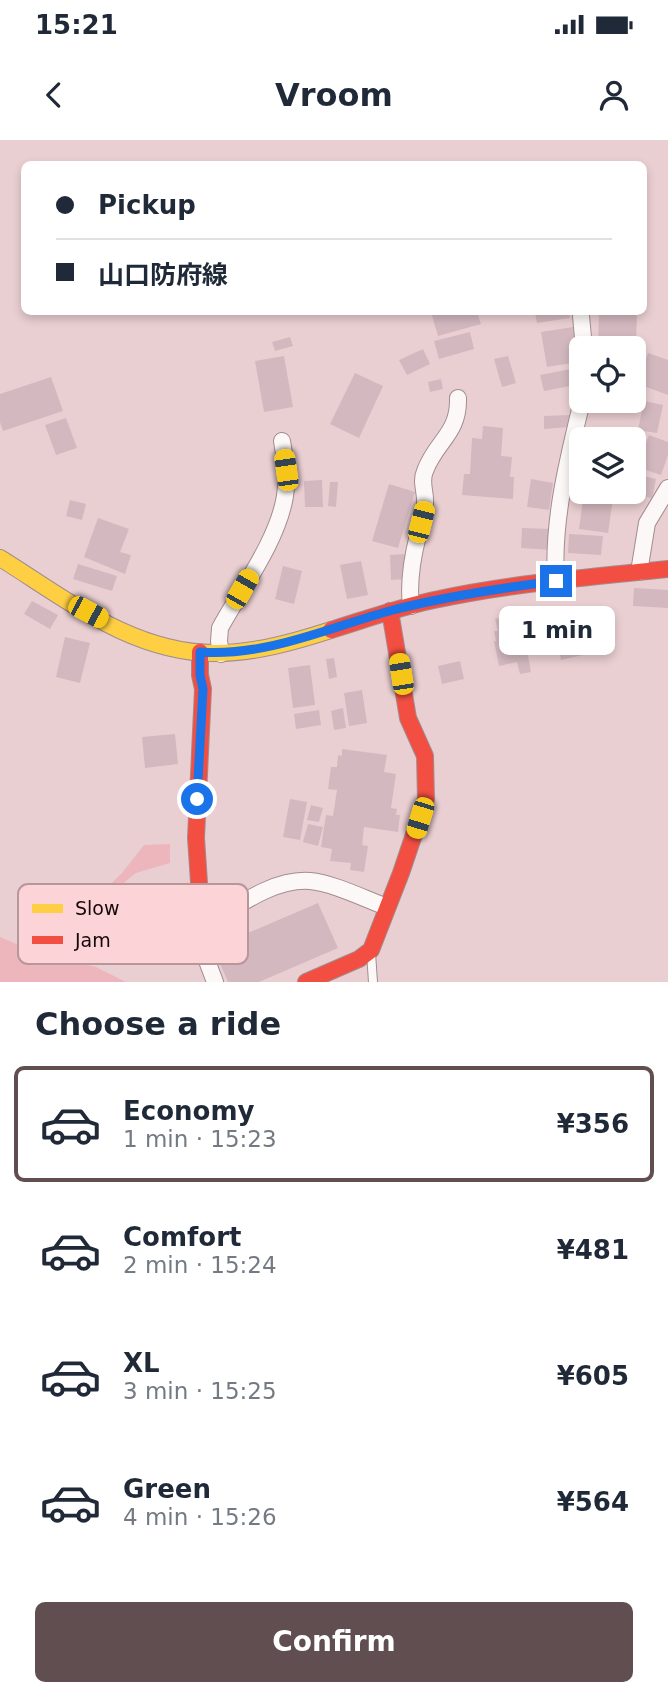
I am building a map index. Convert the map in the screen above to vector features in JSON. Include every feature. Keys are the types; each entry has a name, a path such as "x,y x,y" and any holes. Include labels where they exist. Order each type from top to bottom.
{"main road":[{"path":"0,558 126,632 158,645 221,654 298,639 390,611 482,591 668,569"},
{"path":"306,982 359,959 371,950 426,799 425,756 408,718 390,611"},
{"path":"198,884 197,799 203,689 200,652"}],"street":[{"path":"580,316 582,336"},
{"path":"411,606 409,584 425,506 422,487 424,473 431,457 455,424 458,398"},
{"path":"556,581 555,561 564,481 579,413"},
{"path":"221,654 220,628 278,524 285,495 286,470 282,441"},
{"path":"639,572 647,523 668,488"},
{"path":"248,901 292,881 313,881 387,907"},
{"path":"208,964 215,982"}],"lane":[{"path":"371,950 373,982"}],"shaded area":[{"path":"170,844 170,863 136,873 122,884 111,884 122,873 144,845"},
{"path":"0,937 18,945 18,964 84,964 126,982 0,982"}],"building":[{"path":"432,315 478,315 481,324 438,336"},
{"path":"536,315 570,315 570,318 537,323"},
{"path":"599,315 637,315 636,336 598,336"},
{"path":"573,327 574,336 569,336 569,363 547,367 541,332"},
{"path":"470,332 474,349 439,359 434,341"},
{"path":"290,337 293,346 275,351 272,342"},
{"path":"423,349 430,364 407,375 399,360"},
{"path":"648,353 668,360 668,395 646,387"},
{"path":"284,356 293,407 264,412 255,361"},
{"path":"508,356 516,383 502,387 494,359"},
{"path":"569,369 569,386 544,391 540,375"},
{"path":"355,373 383,386 359,438 330,424"},
{"path":"51,377 63,411 3,431 0,422 0,394"},
{"path":"441,379 443,389 430,392 428,382"},
{"path":"646,401 663,405 657,433 646,431 646,427 639,427 642,413 646,413"},
{"path":"570,415 570,427 544,429 544,416"},
{"path":"66,418 77,448 56,455 45,425"},
{"path":"483,426 503,428 501,456 512,457 510,477 514,477 513,499 462,495 464,474 470,474 472,438 482,439"},
{"path":"649,435 668,442 668,455 661,475 646,470 646,443"},
{"path":"646,477 656,479 652,498 646,497"},
{"path":"531,479 553,483 549,510 527,507"},
{"path":"322,480 323,507 305,507 304,481"},
{"path":"330,482 338,482 336,507 328,506"},
{"path":"389,484 415,492 398,548 372,541"},
{"path":"70,500 86,504 82,520 66,516"},
{"path":"582,504 612,504 608,533 579,529"},
{"path":"98,518 129,529 120,552 131,555 125,574 84,557"},
{"path":"522,528 552,529 551,550 521,548"},
{"path":"569,534 603,536 601,555 568,553"},
{"path":"405,554 406,579 391,580 390,555"},
{"path":"361,561 368,595 347,599 340,565"},
{"path":"78,564 117,576 112,591 73,579"},
{"path":"283,566 302,571 294,604 275,599"},
{"path":"634,588 668,590 668,608 633,606"},
{"path":"32,601 58,615 50,629 24,614"},
{"path":"511,615 515,634 519,633 521,641 525,640 531,672 520,674 517,662 499,666 494,641 494,631 498,631 495,619"},
{"path":"581,630 587,654 561,660 556,636"},
{"path":"65,637 90,643 80,683 56,677"},
{"path":"334,658 337,677 329,679 326,659"},
{"path":"460,661 464,679 442,684 438,666"},
{"path":"310,665 315,705 293,708 288,668"},
{"path":"362,690 367,723 349,726 344,693"},
{"path":"343,708 346,728 334,730 331,711"},
{"path":"319,710 321,725 296,729 294,714"},
{"path":"175,734 178,764 145,768 142,737"},
{"path":"342,749 387,755 384,772 396,774 391,808 397,809 396,815 400,815 398,832 364,827 362,845 368,846 364,872 350,870 351,863 330,861 332,849 321,847 326,815 333,816 337,790 328,789 331,767 337,767 338,755 342,756"},
{"path":"290,799 307,802 300,840 283,837"},
{"path":"311,805 323,808 319,822 307,820"},
{"path":"308,824 323,827 318,846 303,842"},
{"path":"318,903 338,948 259,982 228,982 220,964 248,964 248,933"}],"traffic: slow":[{"path":"0,558 102,621 129,634 186,651 216,653 260,649 331,630"}],"traffic: jam":[{"path":"331,630 412,605 467,593 668,569"},
{"path":"306,982 359,959 371,950 426,799 425,756 408,718 390,611"},
{"path":"199,884 196,838 203,689 200,652"}],"route":[{"path":"197,799 203,689 200,652 221,654 256,649 434,600 556,581"}]}
